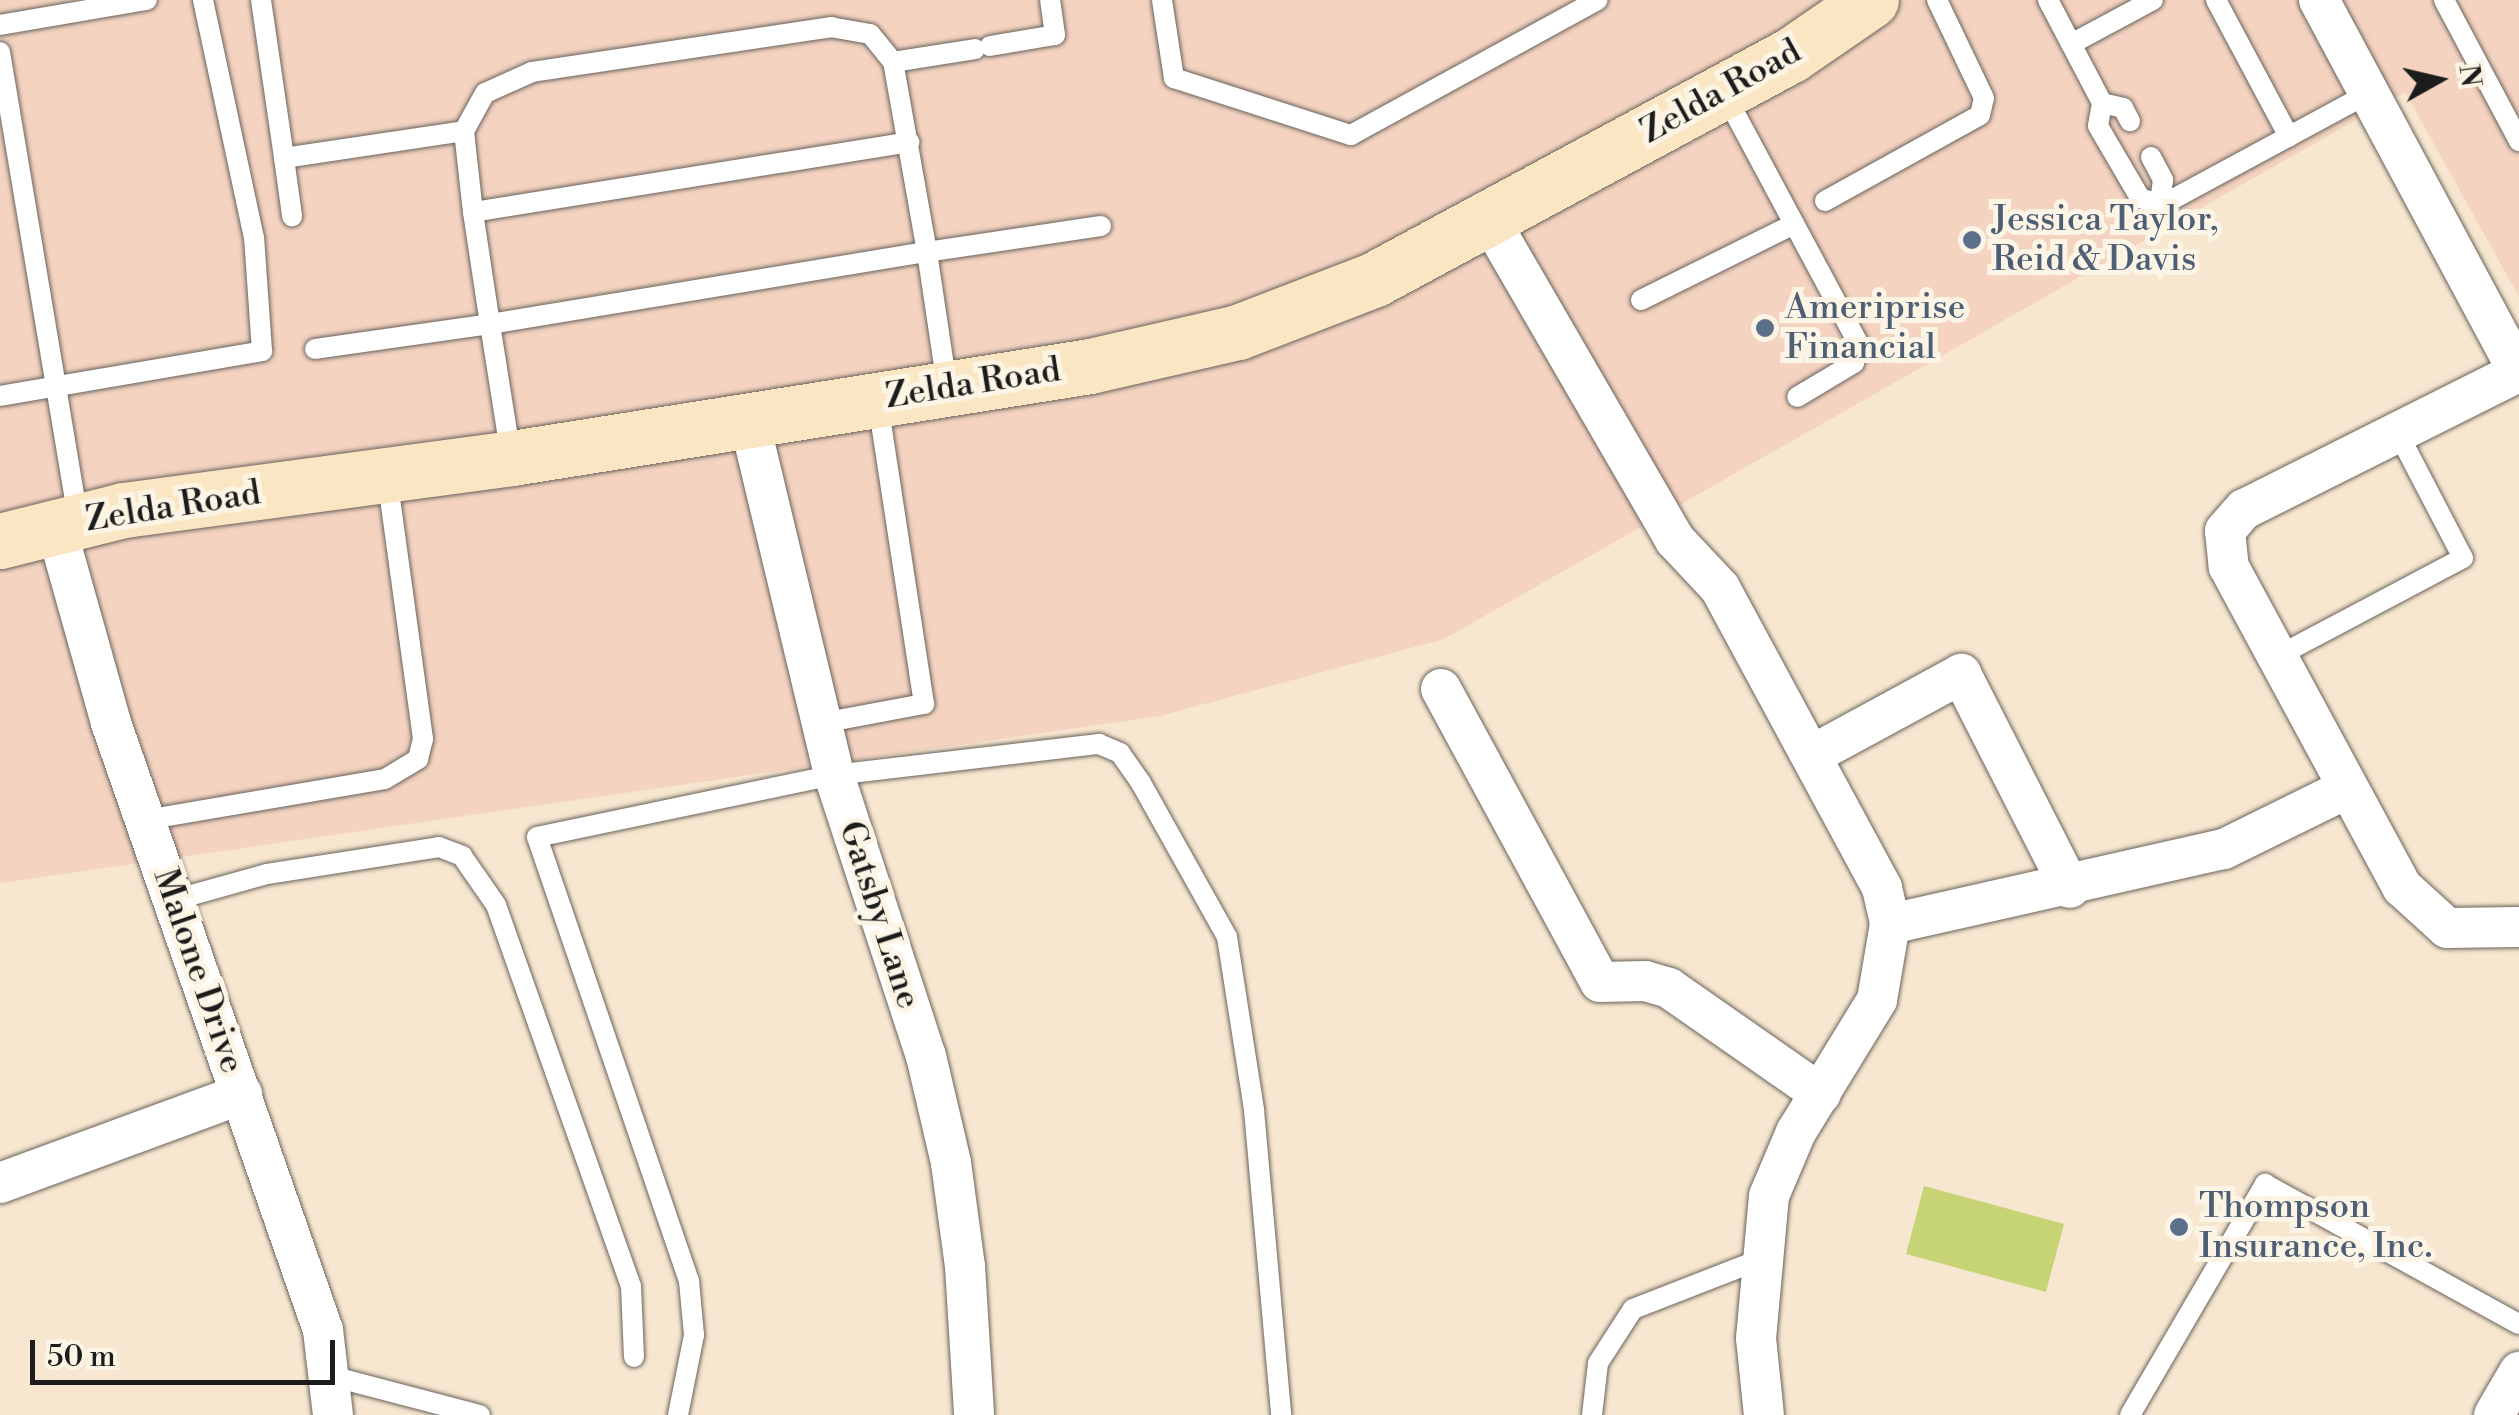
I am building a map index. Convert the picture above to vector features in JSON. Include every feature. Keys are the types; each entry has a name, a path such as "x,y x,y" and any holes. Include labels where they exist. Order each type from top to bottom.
{"main road":[{"name":"Zelda Road","path":"0,541 67,524 1090,366 1238,332 1375,279 1723,92 1871,0"}],"street":[{"path":"2319,0 2519,373 2244,509 2225,532 2229,567 2280,655 2402,887 2448,928 2519,927"},
{"path":"1489,218 1675,540 1720,588 1882,888 1890,924 1877,1000 1781,1160 1759,1260 1756,1338 1764,1415"},
{"name":"Gatsby Lane","path":"749,420 834,774 926,1056 951,1163 966,1266 974,1415"},
{"name":"Malone Drive","path":"67,524 145,820 323,1330 332,1396"},
{"path":"1812,755 1961,674 2070,888"},
{"path":"1441,689 1600,982 1645,980 1669,988 1821,1094"},
{"path":"1890,924 2070,888 2224,849 2348,788"},
{"path":"0,1183 242,1094"},
{"path":"2494,1415 2519,1372"}],"lane":[{"path":"0,25 146,0"},
{"path":"0,396 262,351 254,238 203,0"},
{"path":"261,0 292,216"},
{"path":"893,62 1056,36 1050,0"},
{"path":"1162,0 1174,78 1351,135 1598,0"},
{"path":"1825,201 1980,115 1984,98 1937,0"},
{"path":"2048,0 2102,104 2098,126 2140,198 2168,205 2369,92"},
{"path":"2071,44 2153,0"},
{"path":"2216,0 2289,138"},
{"path":"2444,0 2519,141"},
{"path":"512,458 464,131 485,93 532,72 832,27 870,34 893,62 947,388"},
{"path":"0,52 60,388 67,524"},
{"path":"1723,92 1858,343 1854,363 1797,397"},
{"path":"2102,104 2122,108 2130,121"},
{"path":"284,158 464,131"},
{"path":"473,212 909,142"},
{"path":"2150,158 2163,180 2160,201"},
{"path":"1641,300 1794,224"},
{"path":"315,350 1102,226"},
{"path":"822,724 924,704 878,399"},
{"path":"2280,655 2463,558 2397,431"},
{"path":"145,820 385,779 418,759 423,739 387,476"},
{"path":"678,1415 694,1334 690,1281 537,836 834,774 1099,744 1120,753 1142,783 1213,906 1238,987 1282,1415"},
{"path":"174,900 267,874 438,847 462,856 496,906 631,1286 634,1358"},
{"path":"2130,1415 2265,1184 2519,1324"},
{"path":"1592,1415 1598,1364 1634,1309 1759,1260"},
{"path":"332,1396 480,1415"}],"shaded area":[{"path":"0,0 2519,0 2519,297 2405,92 1444,639 1160,716 0,883"}],"green space":[{"path":"1924,1186 2064,1224 2046,1292 1906,1254"}],"place":[{"name":"Jessica Taylor, Reid & Davis","path":"1972,240"},
{"name":"Ameriprise Financial","path":"1765,328"},
{"name":"Thompson Insurance, Inc.","path":"2179,1227"}]}
